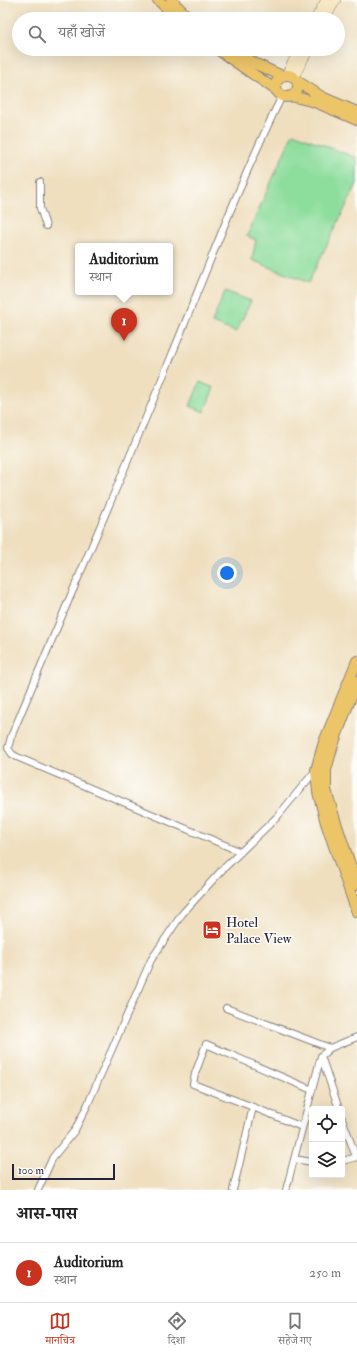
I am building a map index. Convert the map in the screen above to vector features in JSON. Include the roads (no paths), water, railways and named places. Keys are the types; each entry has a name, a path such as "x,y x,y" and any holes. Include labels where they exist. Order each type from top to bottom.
{"main road":[{"path":"158,0 171,12"},
{"path":"171,0 183,12"},
{"path":"227,56 283,94 315,102 357,120"},
{"path":"243,56 256,64 290,77 322,96 357,112"},
{"path":"283,94 276,84 278,79 290,77"},
{"path":"283,94 296,93 298,87 290,77"},
{"path":"357,661 324,742 316,770 318,792 326,823 357,912"},
{"path":"357,681 333,745 326,770 326,790 357,885"}],"street":[{"path":"319,12 326,0"},
{"path":"329,12 336,0"},
{"path":"290,77 297,56"},
{"path":"290,77 304,56"},
{"path":"241,852 17,757 12,754 8,748 8,744 168,364 213,252 270,120 283,94"},
{"path":"40,182 40,208 46,226"},
{"path":"38,1190 53,1157 75,1130 87,1106 151,960 182,914 221,871 277,817 316,770"},
{"path":"226,1008 330,1048"},
{"path":"286,1190 321,1056 330,1048 357,1037"},
{"path":"302,1127 193,1084 194,1074 206,1044 312,1090"},
{"path":"321,1056 338,1106"},
{"path":"233,1190 253,1108"},
{"path":"345,1126 356,1157 345,1160"},
{"path":"294,1159 309,1162"}],"place":[{"name":"Auditorium","path":"124,341"},
{"name":"Hotel Palace View","path":"212,930"}]}
